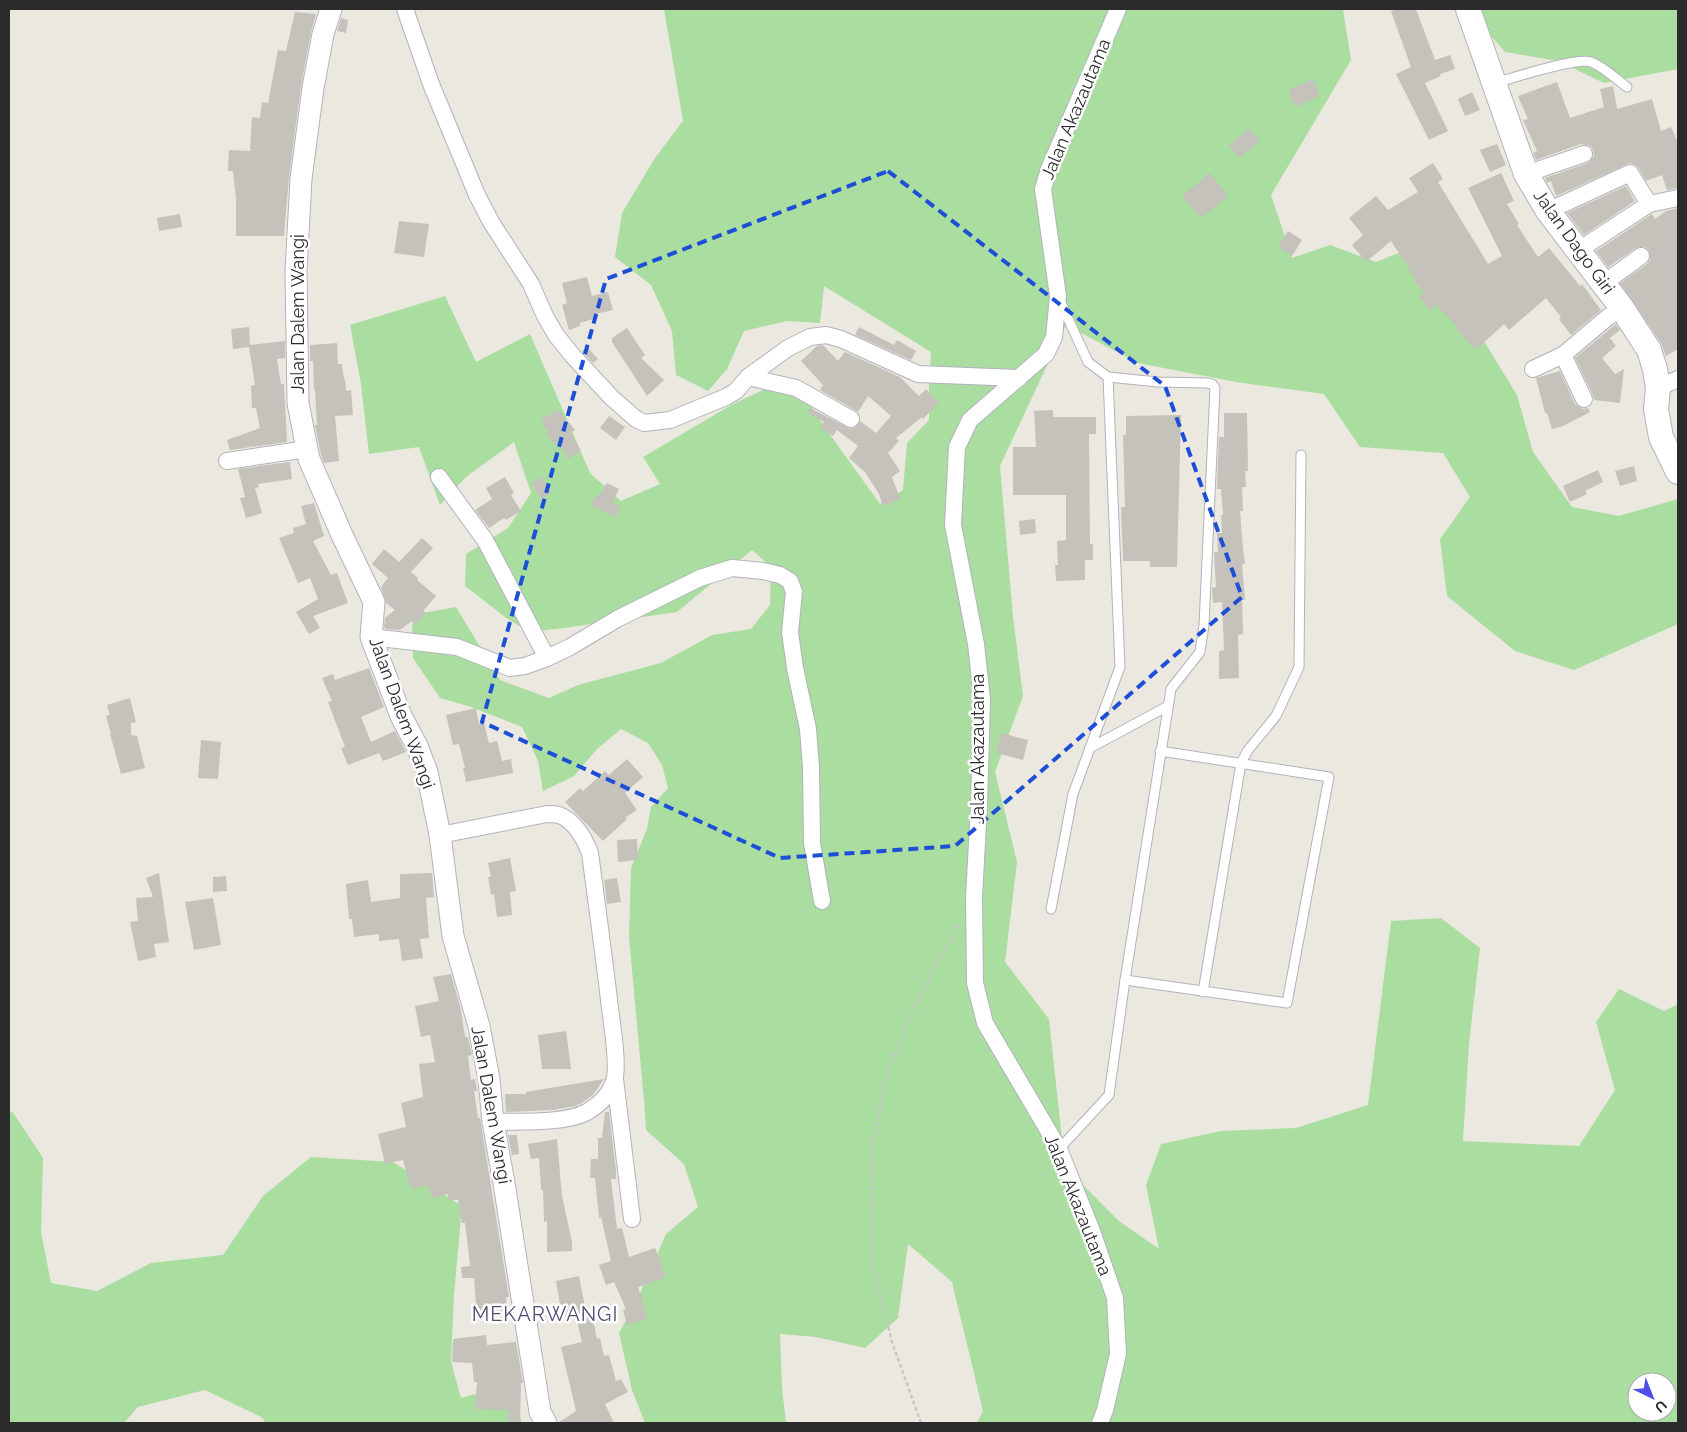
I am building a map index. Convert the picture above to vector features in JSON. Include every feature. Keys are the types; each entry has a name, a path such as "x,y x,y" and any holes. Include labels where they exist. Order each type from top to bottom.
{"main road":[{"name":"Jalan Dago Giri","path":"1468,9 1526,174 1548,211 1622,308 1649,350 1655,369 1668,383 1656,410 1661,437 1678,472"}],"street":[{"name":"Jalan Dalem Wangi","path":"331,9 323,34 301,179 296,262 298,403 309,459 374,602 371,637 402,716 427,772 440,835 453,936 478,1026 489,1079 493,1122 540,1412 546,1423"},
{"path":"405,9 431,84 477,195 491,222 531,284 545,316 556,335 612,398 636,419 644,423 670,420 726,397 736,390 748,377 788,348 810,337 826,335 842,339 918,374 1018,378"},
{"name":"Jalan Akazautama","path":"1100,1423 1105,1410 1118,1354 1115,1298 1092,1231 1059,1149 985,1023 975,983 974,897 982,699 976,644 953,525 957,447 970,420 1046,354 1054,337 1058,296 1043,189 1049,169 1118,9"},
{"path":"1526,174 1584,154"},
{"path":"1548,211 1630,173 1650,204"},
{"path":"1579,250 1650,204 1678,198"},
{"path":"1604,283 1642,256"},
{"path":"1533,369 1563,355 1608,317 1622,308"},
{"path":"1563,355 1584,399"},
{"path":"748,377 796,388 851,419"},
{"path":"227,461 307,449"},
{"path":"438,477 485,540 548,658"},
{"path":"371,637 457,647 510,668 525,666 548,658 617,619 700,578 732,568 764,571 780,575 790,581 794,592 790,632 795,668 808,729 811,767 812,842 822,901"},
{"path":"440,835 547,814 559,814 579,832 590,853 613,1026 615,1079 632,1219"},
{"path":"493,1122 558,1120 576,1116 587,1112 599,1102 609,1092 615,1079"}],"lane":[{"path":"1494,84 1544,69 1588,61 1599,66 1626,87"},
{"path":"1058,296 1088,362 1108,377 1158,382 1207,382 1215,388 1204,626 1200,652 1171,690 1160,751 1109,1095 1059,1149"},
{"path":"1051,909 1073,794 1120,667 1108,377"},
{"path":"1203,992 1241,763 1248,750 1276,716 1299,667 1301,455"},
{"path":"1090,748 1168,706"},
{"path":"1125,980 1287,1003 1329,777 1160,751"}],"path":[{"path":"921,1423 892,1342 870,1252 873,1146 886,1078 910,1016 960,922"}],"highlighted area":[{"path":"888,171 1165,386 1242,597 955,846 780,858 482,722 606,279"}],"green space":[{"path":"664,9 1343,9 1351,60 1271,195 1292,258 1330,245 1376,262 1398,253 1441,290 1471,320 1517,395 1533,452 1572,507 1619,516 1678,499 1678,624 1574,670 1515,651 1447,596 1440,539 1470,497 1443,453 1360,447 1324,394 1236,382 1138,363 1066,325 1000,466 1013,617 1023,696 995,772 1017,862 1005,962 1049,1019 1065,1167 1119,1221 1159,1249 1146,1185 1161,1144 1221,1131 1296,1128 1368,1105 1391,921 1441,918 1480,948 1469,1044 1463,1141 1579,1146 1615,1090 1596,1022 1619,989 1664,1011 1678,1004 1678,1423 977,1423 983,1411 952,1282 908,1244 898,1318 865,1348 816,1337 780,1334 782,1388 786,1423 645,1423 632,1390 619,1333 638,1298 666,1234 698,1207 684,1164 646,1130 629,937 631,868 647,829 651,807 668,788 662,765 648,743 621,729 597,749 574,776 543,791 538,761 522,727 471,707 440,698 413,658 412,615 456,607 500,680 549,698 578,685 661,663 712,635 751,629 770,605 771,567 752,550 677,612 529,632 505,617 465,586 466,554 508,528 531,493 514,442 466,477 440,505 419,447 369,454 361,384 350,325 445,296 476,362 530,334 590,473 621,501 660,484 643,457 733,404 776,384 807,400 880,504 903,490 907,443 929,420 931,352 824,286 820,323 787,321 744,331 727,369 708,391 676,375 672,331 651,285 615,257 622,213 655,158 683,121"},
{"path":"1490,9 1678,9 1678,69 1604,83 1558,61 1505,52 1471,13"},
{"path":"12,1111 43,1158 41,1232 51,1283 97,1291 151,1263 223,1255 263,1196 311,1157 393,1162 462,1206 454,1295 451,1362 461,1398 501,1387 517,1404 522,1423 265,1423 263,1418 205,1390 138,1407 124,1423 9,1423 9,1114"}],"building":[{"path":"1416,9 1435,60 1450,55 1455,69 1440,74 1441,76 1425,83 1448,131 1429,140 1396,74 1411,67 1391,11"},
{"path":"295,12 316,14 301,86 289,177 284,236 236,236 236,199 233,171 228,171 229,150 250,151 252,117 260,118 262,102 268,103 278,50 286,51"},
{"path":"341,18 348,20 346,33 337,31"},
{"path":"1313,79 1320,96 1295,107 1288,90"},
{"path":"1557,82 1570,118 1604,107 1600,89 1613,86 1617,109 1652,99 1661,131 1671,127 1678,143 1678,188 1667,190 1662,175 1646,181 1638,167 1630,163 1556,196 1551,181 1547,183 1545,178 1588,163 1594,156 1593,150 1590,146 1581,144 1536,160 1533,153 1537,151 1523,120 1528,119 1518,96"},
{"path":"1472,92 1480,110 1465,116 1458,99"},
{"path":"1249,129 1260,141 1239,158 1229,145"},
{"path":"1497,144 1506,165 1490,172 1480,150"},
{"path":"1433,163 1443,179 1438,182 1488,264 1502,256 1468,188 1501,173 1514,201 1507,204 1519,224 1517,225 1538,257 1549,248 1580,286 1582,284 1601,310 1571,335 1559,319 1561,317 1546,298 1509,330 1504,324 1476,350 1457,330 1459,328 1436,305 1430,310 1419,297 1424,292 1414,281 1416,280 1391,241 1366,262 1352,245 1363,235 1349,218 1376,196 1388,210 1418,192 1409,178"},
{"path":"1210,173 1228,196 1201,218 1182,196"},
{"path":"1626,186 1635,201 1584,235 1567,213"},
{"path":"1678,208 1678,349 1666,356 1661,343 1620,283 1647,264 1650,260 1649,251 1645,247 1636,248 1608,267 1596,251 1652,214 1655,219 1666,211"},
{"path":"180,214 182,227 159,231 157,218"},
{"path":"399,221 429,224 424,257 394,253"},
{"path":"1288,231 1302,240 1292,256 1278,247"},
{"path":"587,277 592,296 608,292 613,310 595,314 596,318 580,323 580,326 569,330 562,305 567,303 562,283"},
{"path":"1616,324 1620,330 1610,338 1616,346 1602,358 1615,374 1624,369 1620,403 1594,400 1575,358"},
{"path":"249,327 250,345 285,341 285,358 277,359 281,384 284,384 287,442 230,450 227,440 260,428 256,408 252,408 251,386 255,385 249,347 233,349 231,329"},
{"path":"859,327 894,345 897,340 916,351 911,360 855,335"},
{"path":"627,328 645,355 641,358 664,380 647,396 612,342 612,338"},
{"path":"337,343 338,364 342,364 346,391 351,390 353,415 335,416 339,461 324,463 315,425 317,425 315,390 313,361 310,361 310,345"},
{"path":"823,345 838,361 845,352 900,377 919,396 926,389 939,402 923,419 922,417 896,438 899,441 888,453 900,471 892,477 900,499 883,506 879,494 865,472 849,458 858,446 837,430 833,436 820,428 824,422 807,412 810,408 851,429 856,427 860,421 876,433 891,416 868,396 858,412 820,390 823,385 801,361 817,346"},
{"path":"587,347 598,359 593,363 582,351"},
{"path":"1560,371 1575,404 1583,409 1588,408 1590,412 1563,426 1552,429 1547,413 1545,413 1536,378"},
{"path":"559,410 575,430 571,433 581,451 568,459 558,442 555,445 546,434 548,432 541,419"},
{"path":"1053,410 1053,417 1096,417 1096,434 1089,434 1090,544 1093,544 1093,560 1085,560 1085,580 1056,581 1055,565 1058,565 1057,541 1066,540 1066,495 1013,495 1013,447 1036,447 1034,411"},
{"path":"1224,413 1247,413 1248,471 1245,471 1246,487 1242,487 1243,511 1240,511 1245,564 1242,564 1245,600 1242,600 1243,634 1238,635 1239,678 1219,679 1219,651 1224,650 1222,602 1213,603 1212,588 1216,587 1214,552 1218,552 1217,533 1222,533 1221,489 1217,489 1219,437 1224,437"},
{"path":"1181,415 1177,567 1150,567 1150,561 1123,561 1121,507 1125,507 1123,435 1126,435 1126,416"},
{"path":"609,416 625,427 616,440 600,428"},
{"path":"290,462 292,479 258,484 259,487 255,488 262,513 246,518 240,498 245,497 238,469"},
{"path":"1634,466 1637,481 1620,486 1615,471"},
{"path":"1598,470 1603,482 1585,491 1587,494 1570,502 1563,486"},
{"path":"505,477 514,493 511,495 521,511 506,520 504,518 489,528 475,510 492,499 486,488"},
{"path":"541,477 552,492 542,499 531,484"},
{"path":"607,483 619,489 612,503 621,507 615,517 591,505 596,495 599,496"},
{"path":"314,503 324,536 313,541 331,575 337,573 348,603 313,616 320,628 309,634 296,612 318,599 310,578 298,583 279,538 294,533 293,528 306,524 301,506"},
{"path":"1035,519 1036,533 1020,535 1019,521"},
{"path":"422,538 433,548 411,572 418,578 417,580 436,596 423,611 426,613 416,624 412,621 400,630 386,629 384,627 385,618 395,610 386,603 381,587 388,578 372,564 384,549 399,562"},
{"path":"369,668 384,707 361,717 371,742 395,731 406,752 383,761 379,753 348,765 341,748 345,747 328,702 332,701 322,678 333,674 335,680"},
{"path":"130,698 136,722 131,723 131,735 137,736 145,768 121,774 106,716 110,715 107,705"},
{"path":"476,708 479,724 484,723 489,743 497,741 502,761 511,759 513,773 466,782 463,768 465,768 459,744 453,745 446,715"},
{"path":"1001,733 1028,740 1023,760 996,753"},
{"path":"201,740 221,742 218,779 198,778"},
{"path":"627,759 643,777 625,793 637,810 626,817 627,819 603,841 565,802 580,788 583,791 605,771 609,775"},
{"path":"637,839 638,860 618,862 617,840"},
{"path":"510,858 516,891 510,892 512,915 497,917 494,894 491,895 488,877 491,877 488,863"},
{"path":"159,873 169,942 154,944 156,957 138,961 130,922 138,921 136,898 153,897 146,878"},
{"path":"432,873 434,897 426,898 429,938 420,939 423,958 402,961 399,939 379,941 379,934 354,937 352,919 349,919 346,884 368,880 371,902 400,898 400,874"},
{"path":"226,876 227,891 213,892 213,877"},
{"path":"617,878 621,902 607,904 604,880"},
{"path":"213,898 221,945 194,950 185,902"},
{"path":"451,974 461,1010 465,1037 468,1037 472,1055 468,1056 471,1080 475,1079 477,1091 474,1091 478,1118 480,1118 509,1297 506,1297 508,1318 475,1320 474,1278 462,1278 461,1267 470,1266 465,1223 462,1223 458,1200 448,1200 448,1194 432,1198 428,1185 411,1189 403,1160 385,1164 378,1134 406,1127 401,1103 423,1097 419,1064 435,1062 430,1035 421,1037 415,1006 439,1001 433,977"},
{"path":"566,1031 571,1069 542,1069 538,1035"},
{"path":"604,1079 593,1095 575,1106 553,1110 506,1112 505,1094 526,1094 526,1092"},
{"path":"605,1112 609,1112 616,1171 616,1179 611,1179 617,1229 622,1228 629,1257 655,1248 666,1277 638,1287 648,1318 627,1325 623,1310 626,1309 614,1282 606,1285 599,1265 611,1261 601,1217 599,1218 595,1178 590,1178 591,1159 598,1159 598,1138 602,1138"},
{"path":"508,1135 517,1135 519,1154 512,1155"},
{"path":"557,1139 562,1196 572,1242 572,1251 547,1252 547,1221 544,1222 539,1158 531,1159 528,1144"},
{"path":"579,1276 586,1312 562,1317 556,1281"},
{"path":"592,1314 597,1339 600,1338 604,1356 609,1355 616,1381 621,1379 628,1392 605,1404 614,1423 558,1423 576,1411 561,1347 582,1342 576,1317"},
{"path":"486,1335 487,1345 516,1342 523,1383 521,1383 520,1423 508,1423 508,1410 475,1409 477,1382 474,1382 472,1363 452,1362 453,1339"}],"district":[{"name":"MEKARWANGI","path":"545,1314"}]}
